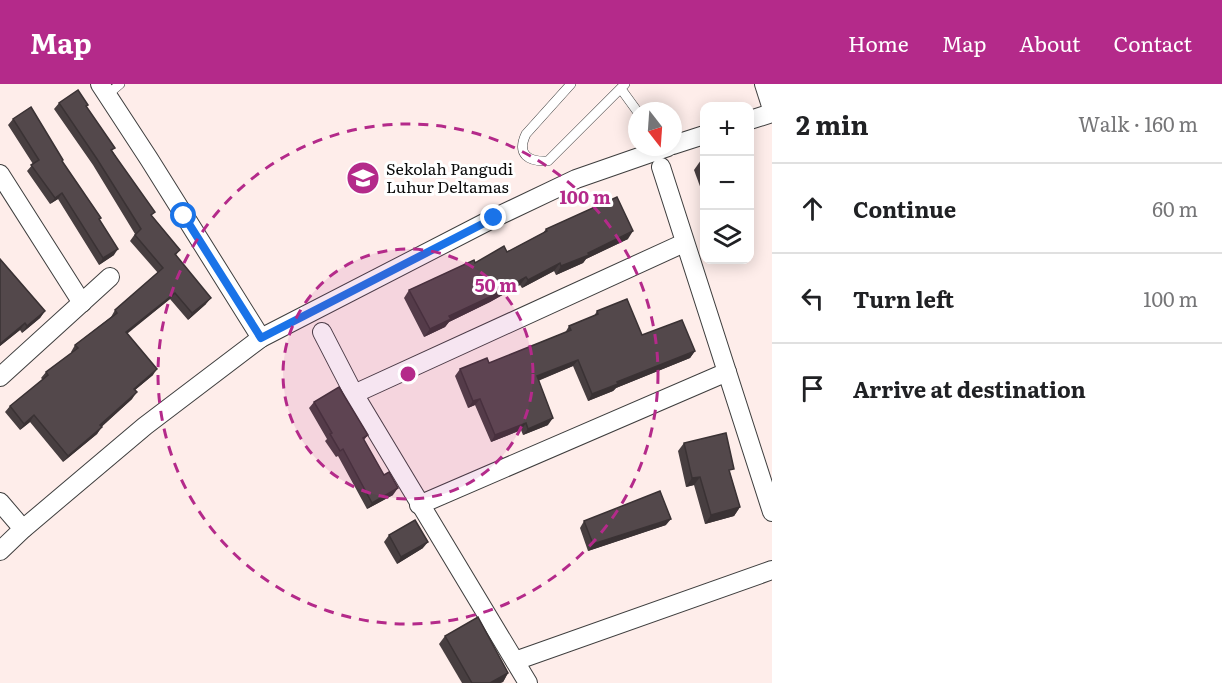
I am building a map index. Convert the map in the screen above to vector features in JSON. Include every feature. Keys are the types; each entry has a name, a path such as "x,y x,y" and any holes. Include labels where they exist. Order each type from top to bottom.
{"street":[{"path":"754,118 772,111 764,84"},
{"path":"109,88 261,338"},
{"path":"682,142 700,137"},
{"path":"0,551 145,426 261,338 494,218 576,180 643,156"},
{"path":"661,167 772,512"},
{"path":"0,174 6,197 81,303"},
{"path":"354,394 684,243"},
{"path":"0,377 110,277"},
{"path":"322,332 354,394 419,505 528,683"},
{"path":"419,505 727,372"},
{"path":"0,502 23,529"},
{"path":"515,661 772,570"}],"lane":[{"path":"571,84 526,134 522,150 535,161 548,161 623,87 632,102"}],"building":[{"path":"78,90 88,105 86,106 115,148 111,150 155,212 151,215 180,250 175,254 211,298 192,313 175,293 126,332 157,369 134,389 137,392 100,425 102,427 68,456 34,415 24,424 10,406 48,375 46,372 78,348 75,345 117,313 115,310 163,268 135,235 141,229 59,103"},
{"path":"31,107 118,249 103,258 62,193 55,198 31,165 39,160 13,119"},
{"path":"617,197 633,231 588,253 589,255 561,266 560,263 528,280 526,277 449,316 451,319 430,329 409,290 474,260 475,263 504,246 507,252 547,231 546,229"},
{"path":"0,259 45,311 27,326 25,323 0,344"},
{"path":"627,299 642,335 682,320 695,351 592,394 578,360 537,376 553,418 528,429 526,423 495,435 480,399 473,401 460,369 487,358 489,363 571,330 569,326"},
{"path":"339,387 368,435 363,438 384,475 389,472 398,488 372,503 343,449 340,451 330,434 332,433 314,402"},
{"path":"726,433 734,469 729,470 740,507 711,515 700,477 692,478 684,443"},
{"path":"660,491 671,519 593,544 584,521"},
{"path":"415,520 428,542 401,557 389,535"},
{"path":"478,617 508,673 490,683 472,683 445,636"}],"place":[{"name":"Sekolah Pangudi Luhur Deltamas","path":"363,178"}],"route":[{"path":"184,216 261,338 494,218"}]}
